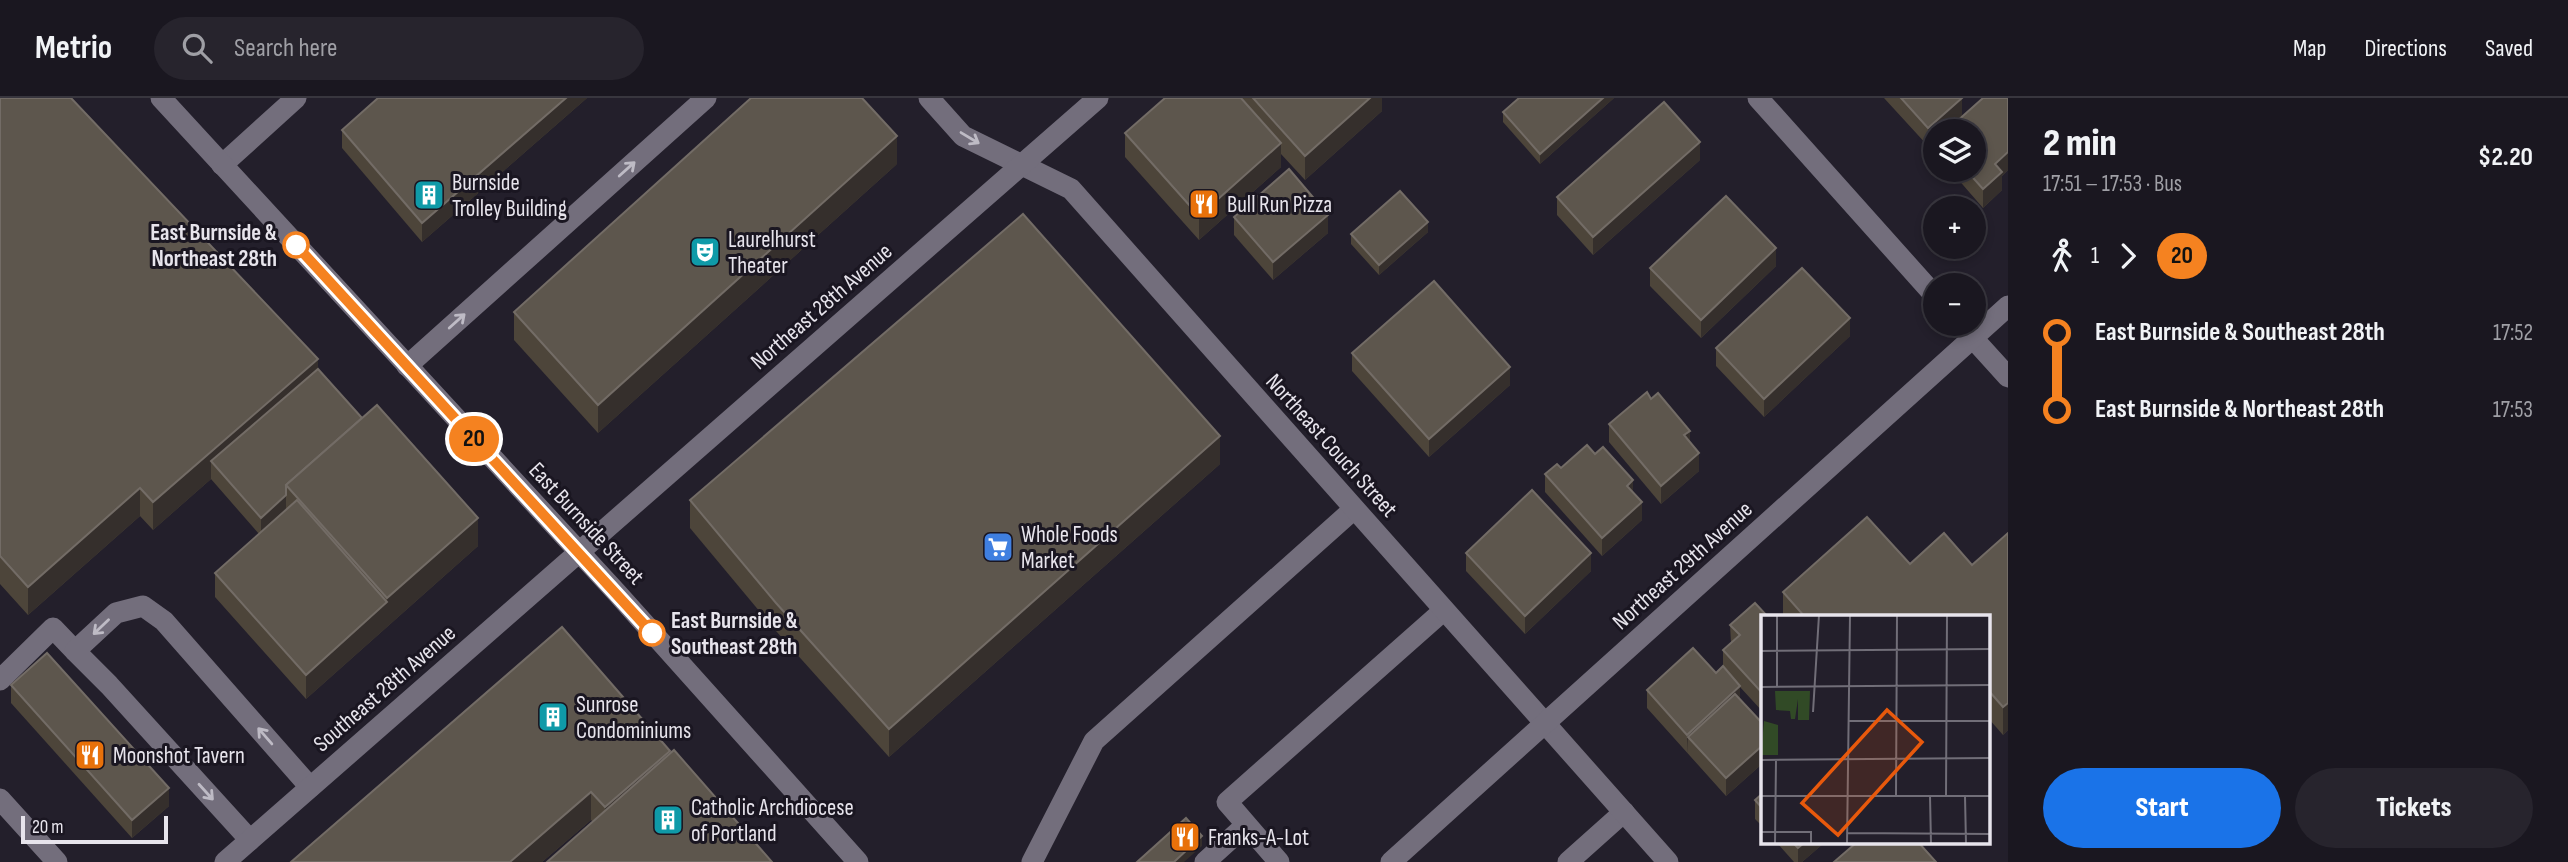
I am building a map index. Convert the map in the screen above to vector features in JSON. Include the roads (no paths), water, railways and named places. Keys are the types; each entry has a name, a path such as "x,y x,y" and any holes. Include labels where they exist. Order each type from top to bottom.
{"street":[{"name":"East Burnside Street","path":"161,98 858,862"},
{"path":"222,165 296,98"},
{"path":"407,366 706,98"},
{"name":"Northeast Couch Street","path":"929,98 963,136 1070,190 1668,862"},
{"name":"Northeast 28th Avenue","path":"578,552 1098,98"},
{"path":"1758,98 1923,282"},
{"name":"Northeast 29th Avenue","path":"1986,319 2008,306"},
{"name":"Northeast 29th Avenue","path":"1391,862 1545,724 1961,336"},
{"path":"1971,336 2008,377"},
{"path":"1032,862 1094,741 1354,509"},
{"name":"Southeast 28th Avenue","path":"225,862 578,552"},
{"path":"75,651 116,612 143,606 164,621 310,787"},
{"path":"1279,862 1227,802 1443,611"},
{"path":"3,671 54,628 250,840"},
{"path":"0,799 57,862"},
{"path":"1568,862 1624,812"},
{"path":"1205,862 1246,825"}],"place":[{"name":"Burnside Trolley Building","path":"429,195"},
{"name":"Bull Run Pizza","path":"1204,204"},
{"name":"East Burnside & Northeast 28th","path":"296,245"},
{"name":"Laurelhurst Theater","path":"705,252"},
{"name":"Whole Foods Market","path":"998,547"},
{"name":"East Burnside & Southeast 28th","path":"652,633"},
{"name":"Sunrose Condominiums","path":"553,717"},
{"name":"Moonshot Tavern","path":"90,755"},
{"name":"Catholic Archdiocese of Portland","path":"668,820"},
{"name":"Franks-A-Lot","path":"1185,837"}]}
